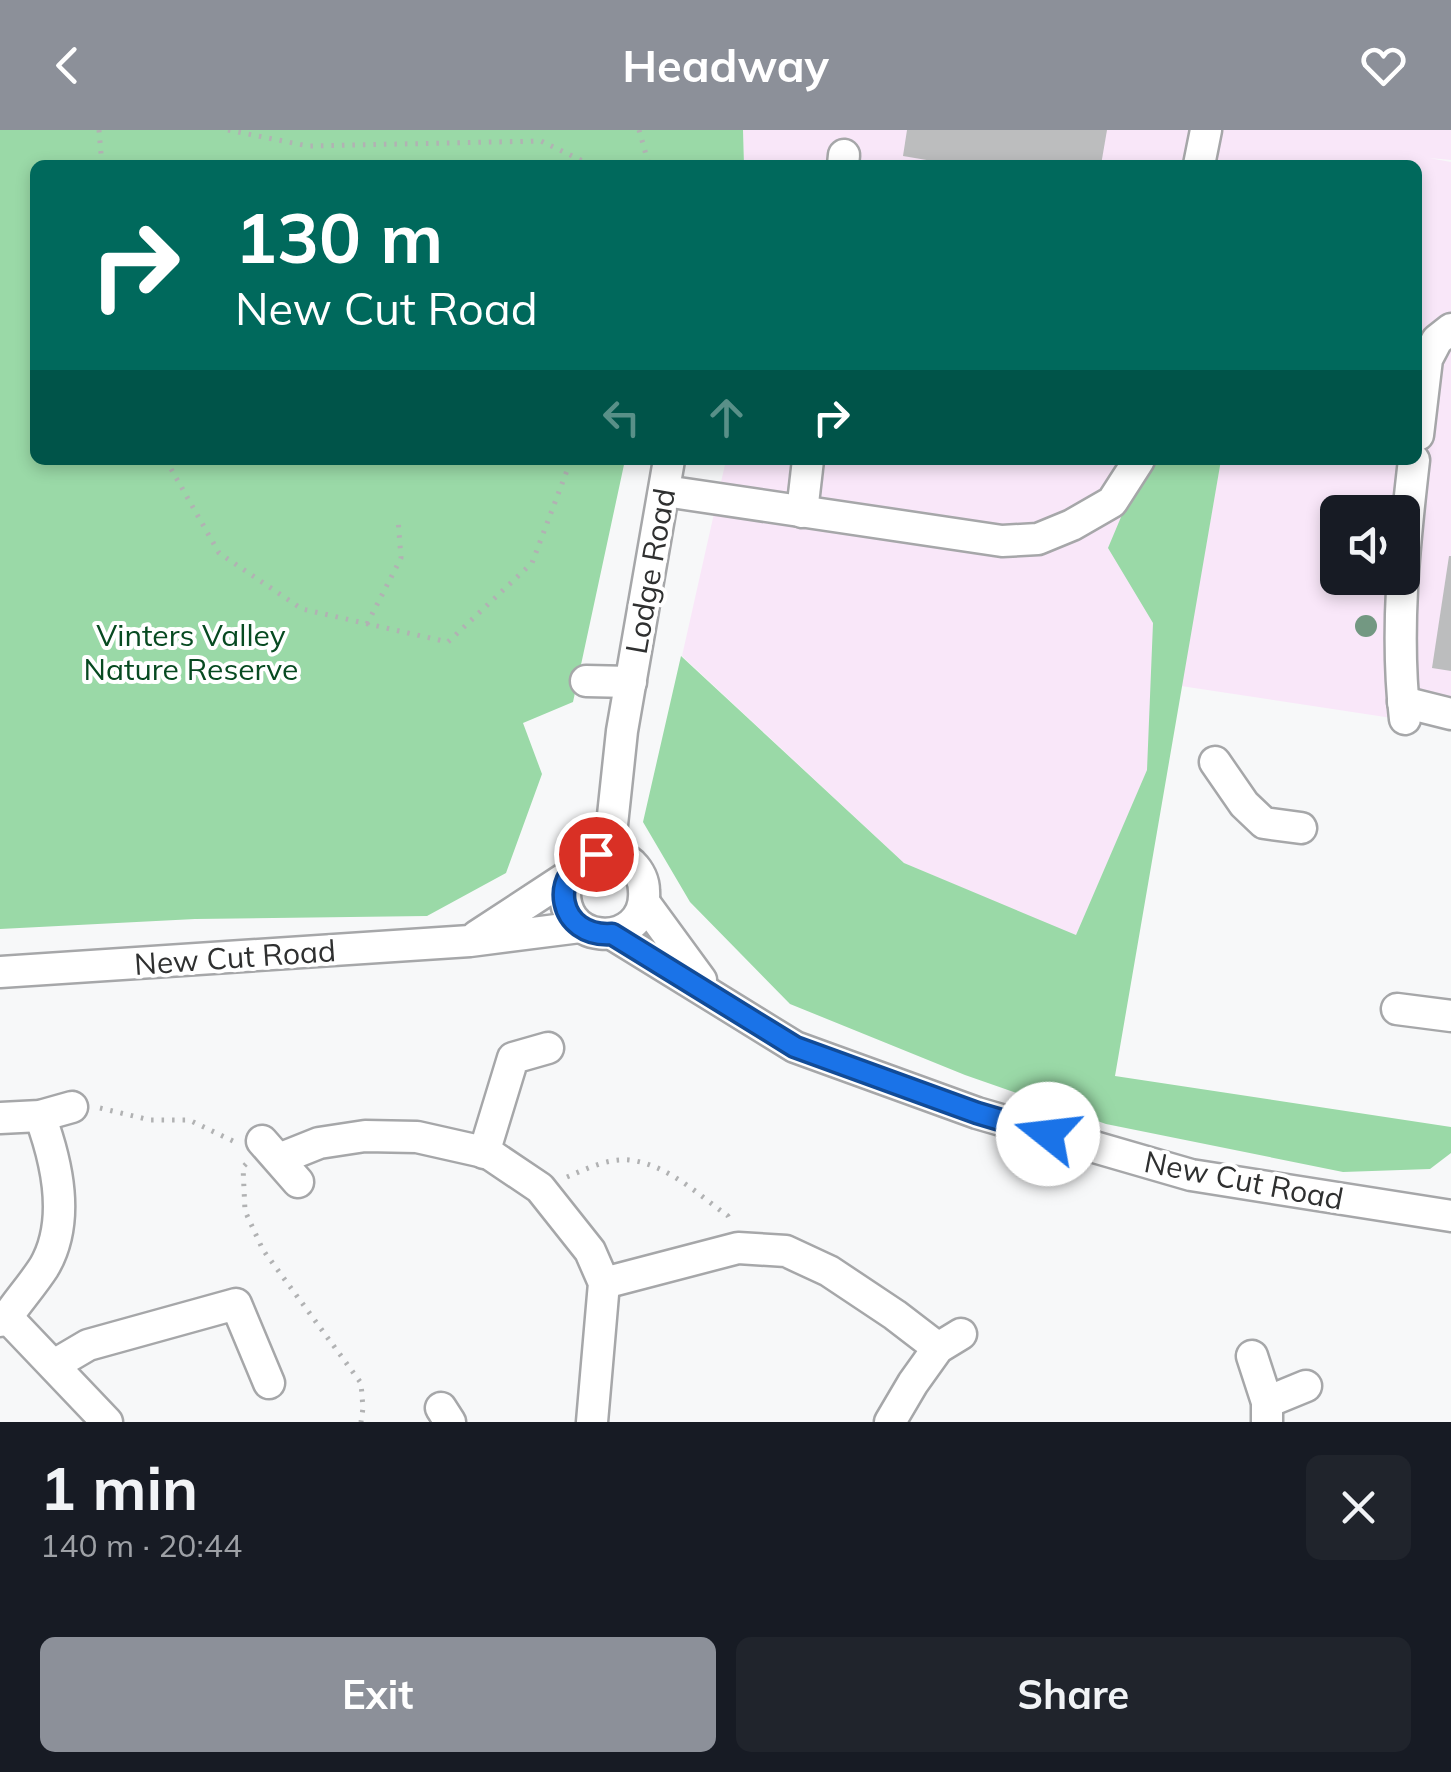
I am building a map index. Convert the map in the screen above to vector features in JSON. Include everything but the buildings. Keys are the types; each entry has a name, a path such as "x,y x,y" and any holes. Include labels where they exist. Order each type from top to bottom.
{"street":[{"path":"1201,160 1206,130"},
{"path":"1422,402 1427,360 1437,340 1451,328"},
{"name":"Lodge Road","path":"609,853 622,731 669,465"},
{"path":"802,512 807,465"},
{"path":"665,491 1002,542 1038,539 1112,502 1136,465"},
{"path":"1413,465 1404,547 1404,710 1451,714"},
{"name":"Lodge Road","path":"586,681 631,682"},
{"path":"1215,762 1244,804 1264,823 1301,828"},
{"name":"New Cut Road","path":"470,941 566,877 584,858 609,853 633,865 644,888 644,902 710,993"},
{"path":"566,877 564,904 580,927"},
{"path":"612,934 632,923 644,902"},
{"name":"New Cut Road","path":"0,972 470,941 580,927 612,934 795,1047 977,1113 1192,1175 1451,1216"},
{"path":"1397,1009 1451,1016"},
{"path":"484,1152 514,1058 548,1048"},
{"path":"0,1118 40,1116 72,1107"},
{"path":"40,1116 53,1152 60,1219 46,1264 4,1319 107,1422"},
{"path":"277,1157 319,1142 365,1136 417,1137 484,1152 540,1188 590,1251 604,1283 592,1422"},
{"path":"604,1283 742,1248 786,1251 830,1271 894,1315 949,1341 913,1382 890,1422"},
{"path":"54,1365 88,1345 236,1304 270,1383"},
{"path":"1252,1356 1267,1412 1306,1386"}],"path":[{"path":"99,130 102,160"},
{"path":"228,130 308,146 541,141 574,160"},
{"path":"639,130 648,160"},
{"path":"169,465 219,553 302,609 448,642 532,563 569,465"},
{"path":"367,624 400,558 398,520"},
{"path":"72,1107 104,1109 150,1120 188,1120 232,1139 243,1166 244,1211 263,1250 361,1382 361,1422"},
{"path":"243,1166 277,1157"},
{"path":"545,1194 567,1177 601,1164 627,1160 654,1166 728,1216 742,1248"}],"shaded area":[{"path":"743,130 1451,130 1451,160 1429,158 1451,162 1451,727 1181,686 1220,465 1422,465 1422,160 744,160"},
{"path":"725,465 1217,465 1147,771 1076,936 904,863 682,656"}],"green space":[{"name":"Vinters Valley Nature Reserve","path":"0,130 743,130 744,160 30,160 30,465 624,465 573,702 523,723 542,774 506,873 427,916 195,919 0,929"},
{"path":"1143,465 1220,465 1115,1076 1451,1127 1451,1153 1430,1169 1343,1172 1106,1124 965,1075 790,1004 690,902 643,822 681,656 904,863 1076,935 1147,770 1153,623 1108,548"}],"route":[{"path":"596,854 584,858 566,877 564,904 580,927 612,934 795,1047 977,1113 1048,1134"}]}
